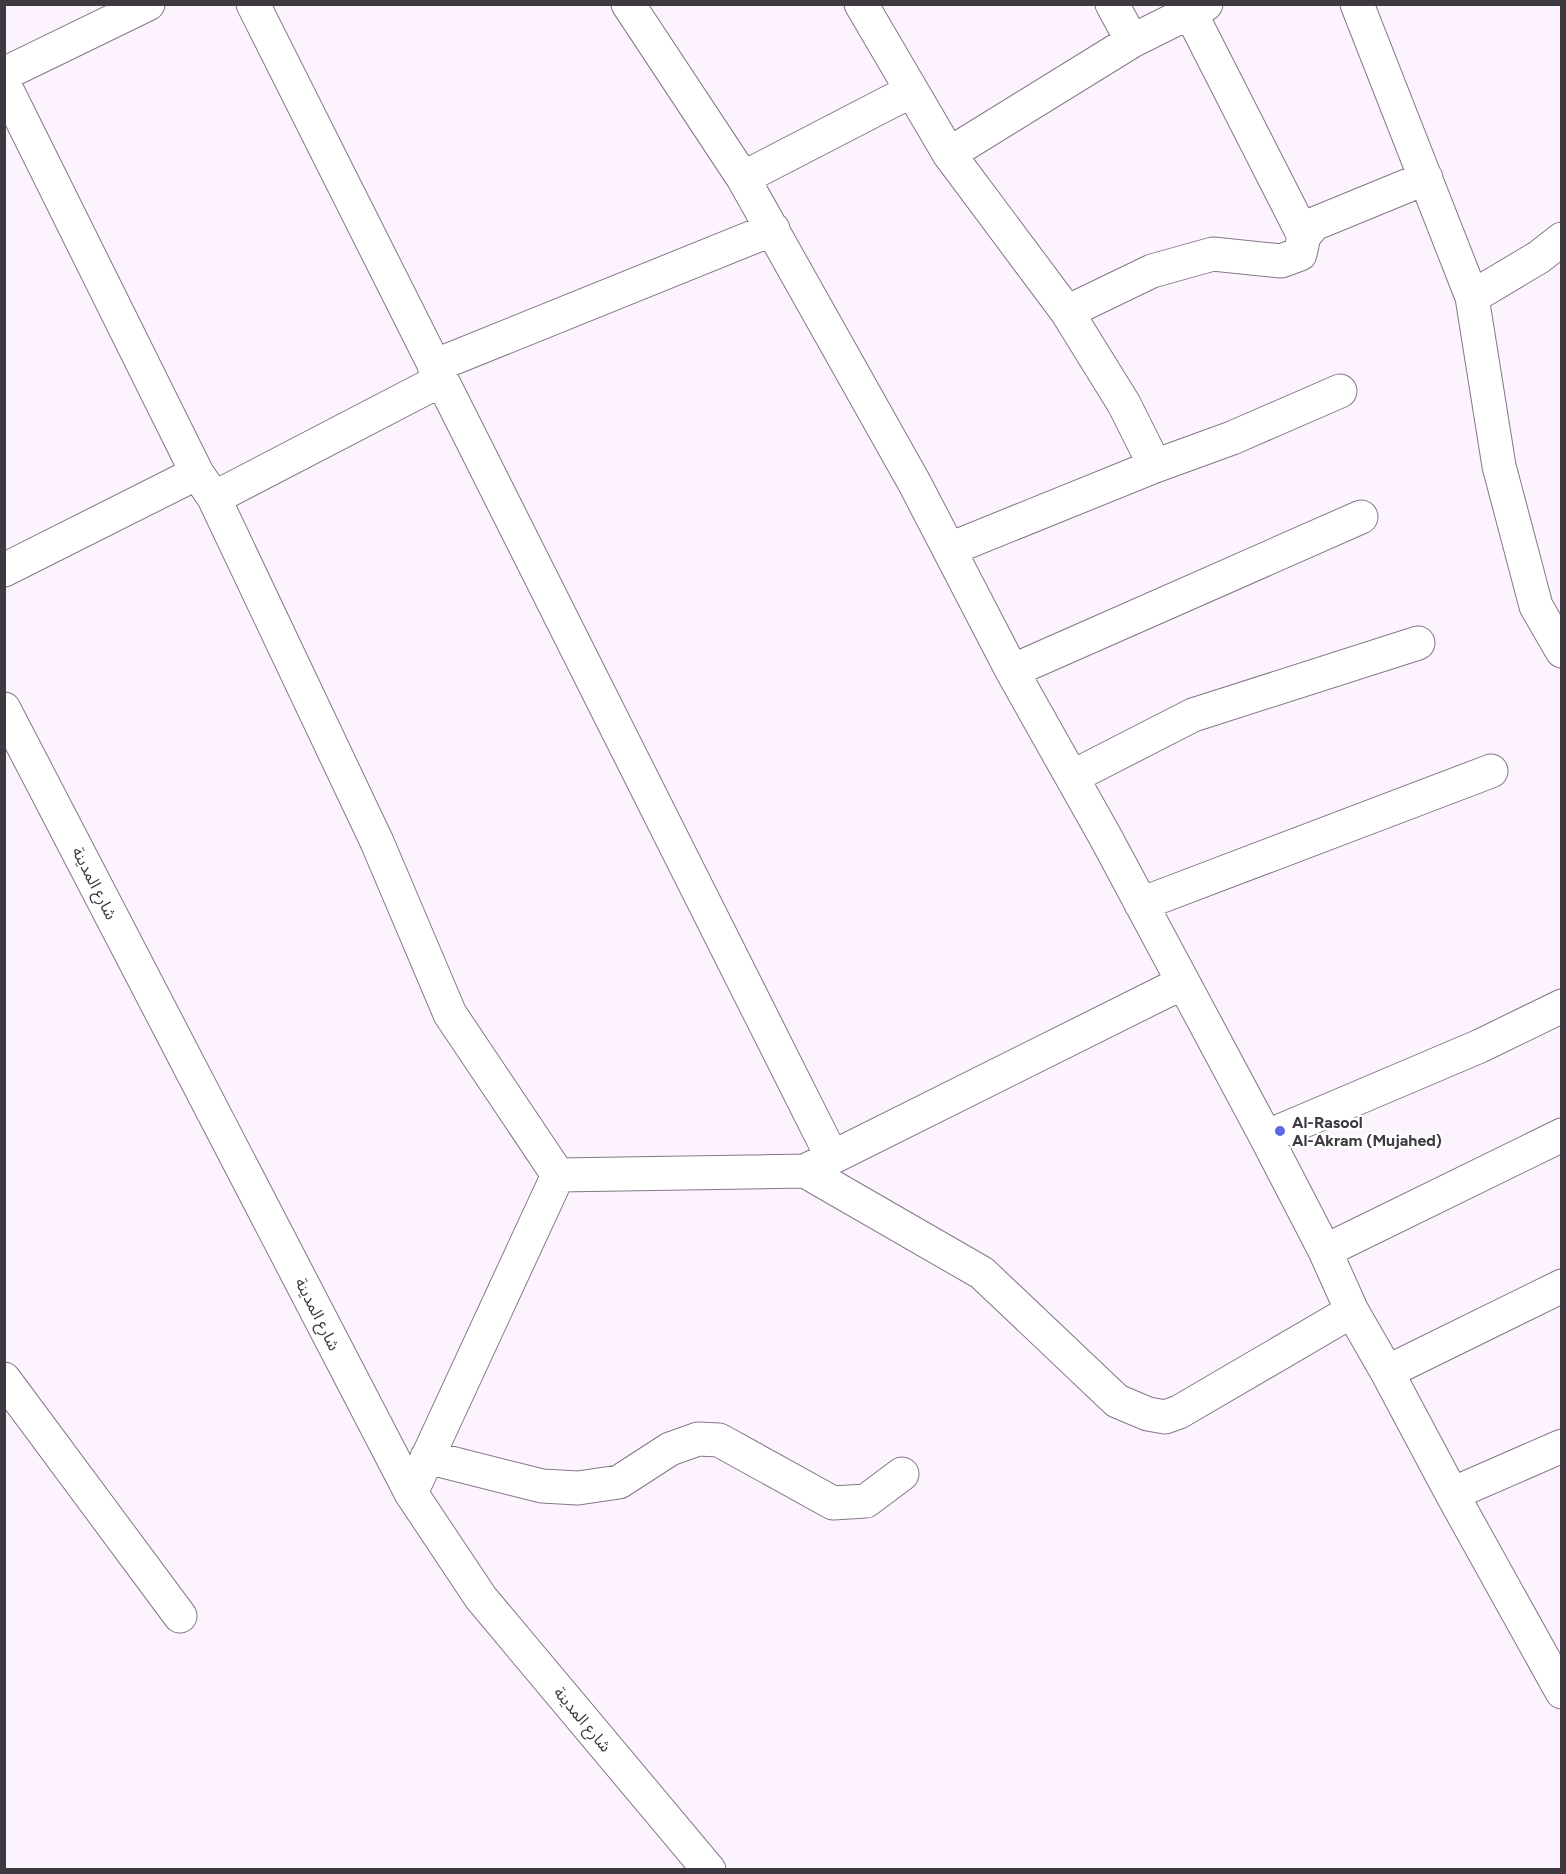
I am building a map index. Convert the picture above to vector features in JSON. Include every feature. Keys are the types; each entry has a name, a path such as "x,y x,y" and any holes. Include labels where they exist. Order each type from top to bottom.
{"street":[{"path":"4,74 148,4"},
{"path":"253,4 438,373 818,1164 982,1273 1117,1401 1148,1414 1165,1417 1179,1412 1352,1311"},
{"path":"628,4 743,178 773,229 950,549 1012,671 1072,777 1266,1137 1326,1251 1352,1311 1562,1692"},
{"path":"861,4 949,154 1067,312 1124,404 1155,466"},
{"path":"1112,4 1132,41"},
{"path":"1357,4 1472,297 1499,466 1536,606 1562,651"},
{"path":"949,154 1132,41 1198,8 1304,236"},
{"path":"4,84 206,486 377,842 450,1014 558,1175"},
{"path":"743,178 911,90"},
{"path":"1067,312 1152,271 1213,254 1281,261 1300,254 1304,236 1314,224 1426,178"},
{"path":"4,570 206,486 438,373 773,229"},
{"path":"1472,297 1539,257 1562,239"},
{"path":"950,549 1155,466 1262,426 1340,391"},
{"path":"1012,671 1361,517"},
{"path":"1072,777 1193,715 1418,643"},
{"name":"شارع المدينة","path":"4,709 411,1493 481,1598 709,1869"},
{"path":"1141,904 1491,771"},
{"path":"558,1175 818,1164 1182,983"},
{"path":"1266,1137 1480,1046 1562,1006"},
{"path":"1326,1251 1562,1135"},
{"path":"411,1493 558,1175"},
{"path":"1387,1372 1562,1286"},
{"path":"4,1379 180,1616"},
{"path":"428,1457 542,1486 578,1488 619,1482 670,1449 698,1439 719,1440 833,1503 866,1501 903,1474"},
{"path":"1452,1494 1562,1446"}],"place":[{"name":"Al-Rasool Al-Akram (Mujahed)","path":"1280,1131"}]}
